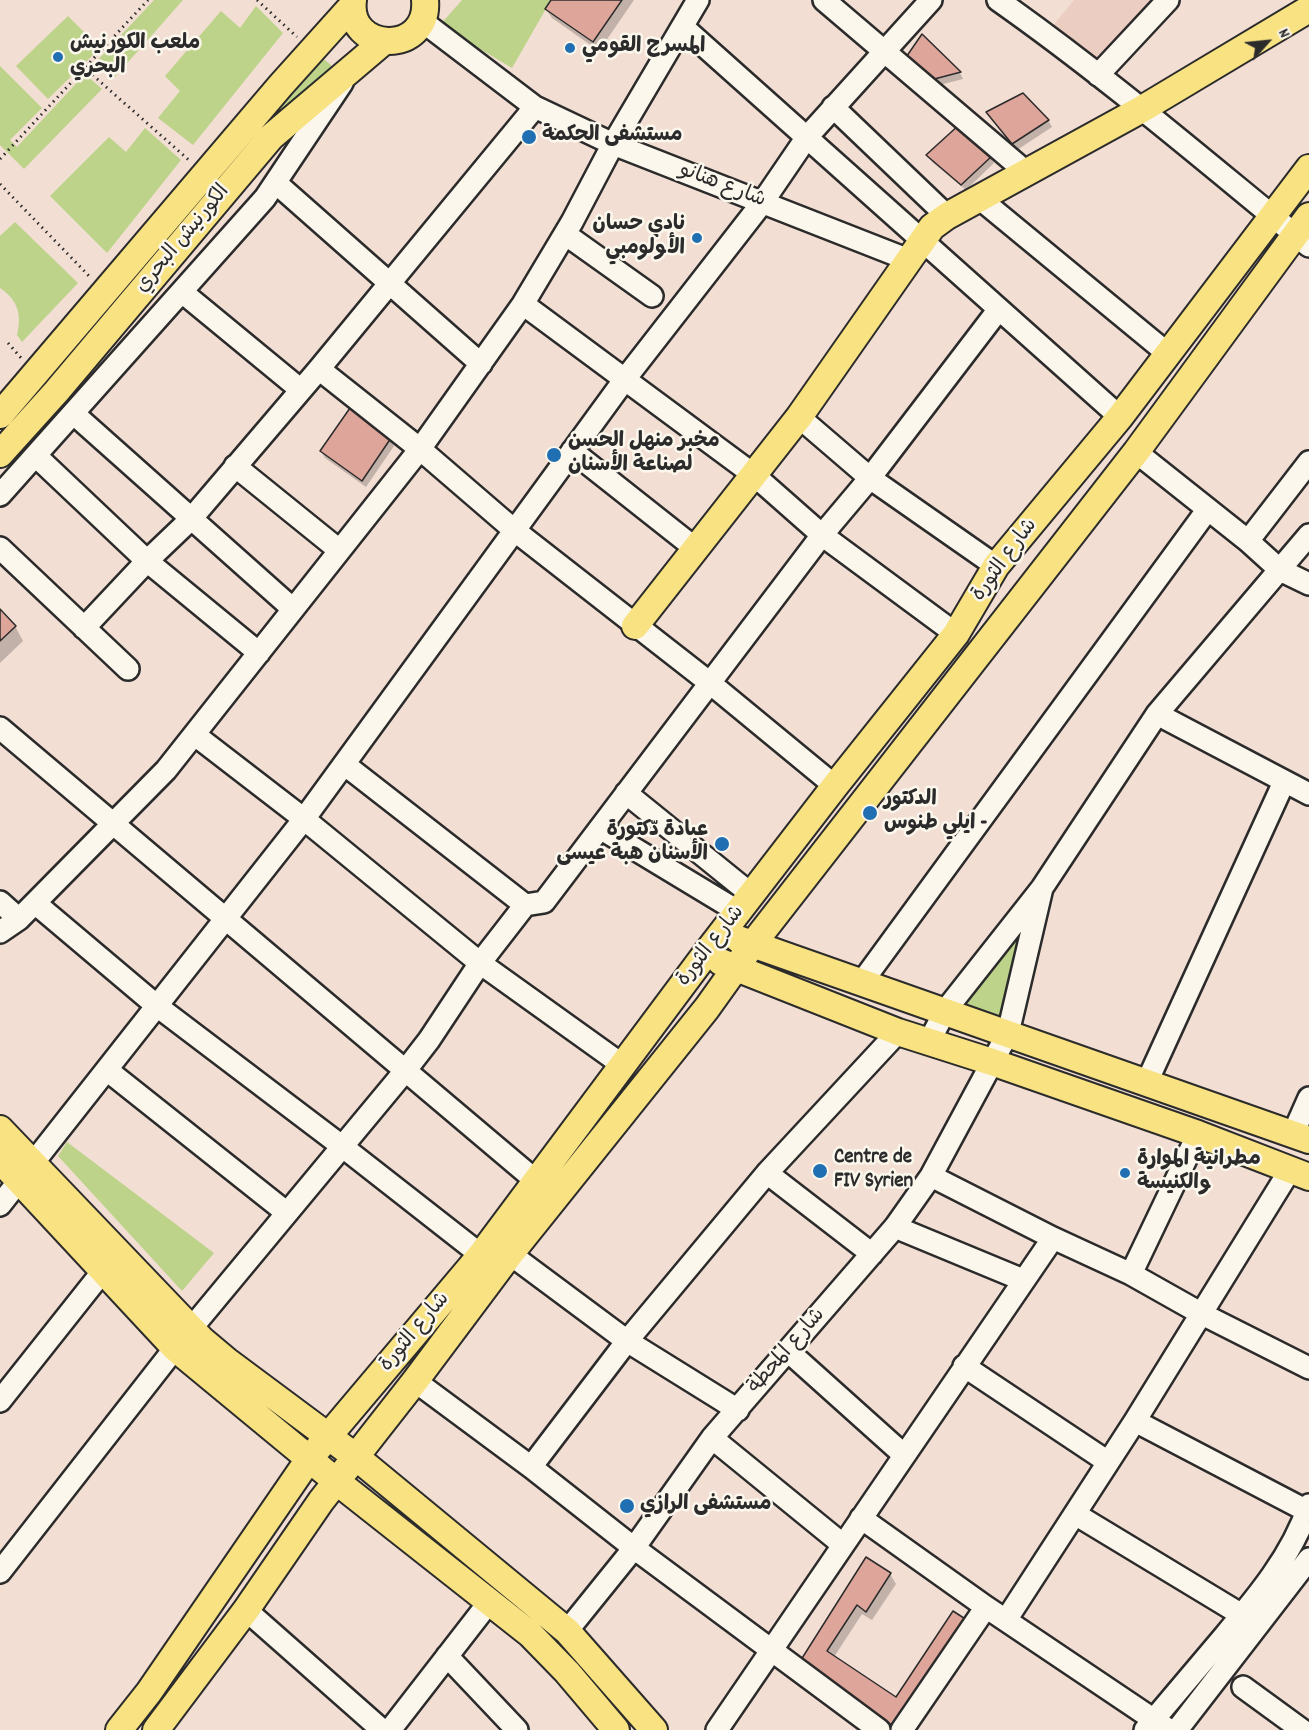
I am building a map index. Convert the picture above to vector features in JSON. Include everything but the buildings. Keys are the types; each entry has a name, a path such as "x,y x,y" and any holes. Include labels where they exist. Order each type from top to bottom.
{"main road":[{"name":"الكورنيش البحري","path":"0,415 353,3"},
{"path":"353,3 354,18 361,29 382,42 394,42 416,31 426,7"},
{"path":"635,626 799,417 932,227 979,198 1142,109 1309,7"},
{"name":"الكورنيش البحري","path":"0,454 56,392 271,137 382,42"},
{"name":"شارع الثورة","path":"119,1730 155,1682 309,1459 480,1255 621,1064 835,786 956,634 996,567 1120,417 1309,168"},
{"name":"شارع الثورة","path":"165,1727 336,1481 415,1381 510,1254 707,1008 752,945 1136,452 1304,232"},
{"path":"723,933 1301,1137"},
{"path":"704,956 898,1032 992,1062 1198,1134 1299,1173"},
{"path":"0,1129 27,1171 103,1271 175,1348 336,1481 530,1634 567,1672 616,1730"},
{"path":"0,1160 27,1171 227,1361 356,1457 567,1631 654,1730"}],"street":[{"path":"0,932 35,903 166,770 420,449 523,304 698,0"},
{"path":"824,0 1026,172"},
{"path":"0,1205 304,819 625,379 762,203 807,137 931,0"},
{"path":"998,0 1046,34 1272,214 1304,232"},
{"path":"1098,75 1167,0"},
{"path":"1302,0 1309,7"},
{"name":"شارع هنانو","path":"426,7 535,107 614,144 762,203 915,250"},
{"path":"683,27 807,137 915,250 999,309 1120,417"},
{"path":"0,495 266,198 352,68"},
{"path":"84,628 147,561 191,519 319,369 535,107"},
{"path":"833,107 947,216"},
{"path":"276,183 481,364"},
{"path":"979,198 1167,353"},
{"path":"565,234 652,296"},
{"path":"182,292 301,390"},
{"path":"523,304 754,475 822,535 956,634"},
{"path":"0,1572 175,1348 405,1071 429,1040 480,963 525,905 544,902 822,535 870,478 999,309"},
{"path":"319,369 420,449 514,530 710,683 835,786"},
{"path":"74,414 293,609"},
{"path":"799,417 870,478 996,567"},
{"path":"572,451 696,549"},
{"path":"1136,452 1248,541 1280,570 1309,584"},
{"path":"36,456 147,561 259,653"},
{"path":"1248,541 1309,462"},
{"path":"235,466 339,550"},
{"path":"862,982 1208,509"},
{"path":"929,1042 945,1011 1042,888 1157,714 1309,535"},
{"path":"0,548 128,669"},
{"path":"1157,714 1309,794"},
{"path":"0,728 535,1180"},
{"path":"195,735 304,819 480,963 621,1064"},
{"path":"344,764 525,905"},
{"path":"1146,1084 1284,782"},
{"path":"626,793 745,904"},
{"path":"600,828 745,904"},
{"name":"شارع المحطة","path":"567,1631 634,1548 712,1438 895,1227 931,1176 1008,1033 1042,888"},
{"path":"0,902 18,919"},
{"path":"35,903 157,1006 343,1147 480,1255"},
{"path":"0,946 13,932 18,919"},
{"path":"531,1467 627,1341 767,1173 898,1032"},
{"path":"107,1070 287,1213"},
{"path":"1301,1137 1309,1098"},
{"path":"1131,1274 1198,1134"},
{"path":"767,1173 872,1254"},
{"path":"1006,1620 1135,1422 1202,1314 1299,1173"},
{"path":"931,1176 1053,1238 1131,1274 1202,1314 1309,1368"},
{"path":"895,1227 1023,1280"},
{"path":"717,1730 1053,1238"},
{"path":"510,1254 627,1341 738,1410"},
{"path":"0,1401 103,1271"},
{"path":"788,1351 904,1455"},
{"path":"964,1366 1108,1462"},
{"path":"415,1381 531,1467 634,1548 879,1730"},
{"path":"861,1518 1156,1726 1292,1546 1308,1508 1135,1422"},
{"path":"712,1438 842,1544"},
{"path":"1075,1514 1242,1615"},
{"path":"1177,1730 1309,1559"},
{"path":"390,1730 490,1601"},
{"path":"902,1730 986,1607"},
{"path":"246,1610 382,1730"},
{"path":"447,1656 517,1730"},
{"path":"1243,1687 1302,1730"}],"path":[{"path":"0,159 148,0"},
{"path":"257,0 312,51"},
{"path":"88,71 205,174"},
{"path":"0,184 104,292"}],"shaded area":[{"path":"1074,0 1168,0 1098,75 1046,34"}],"green space":[{"path":"154,0 183,0 114,78 96,62"},
{"path":"462,0 551,0 512,68 440,25"},
{"path":"256,6 283,33 193,145 158,118 180,91 165,76 221,11 240,28"},
{"name":"ملعب الكورنيش البحري","path":"68,16 100,48 48,99 16,66"},
{"path":"320,56 331,65 338,80 265,144 246,126"},
{"path":"0,66 42,108 10,140 17,147 85,74 102,89 24,169 0,145"},
{"path":"145,128 181,160 107,253 50,196 109,137 126,152"},
{"path":"15,222 78,283 22,342 17,335 19,315 15,303 0,288 0,236"},
{"path":"1034,908 1007,1021 957,1004"},
{"path":"67,1142 214,1253 182,1291 58,1156"}],"place":[{"name":"المسرح القومي","path":"570,48"},
{"name":"ملعب الكورنيش البحري","path":"58,57"},
{"name":"مستشفى الحكمة","path":"529,137"},
{"name":"نادي حسان الأولومبي","path":"697,238"},
{"name":"مخبر منهل الحسن لصناعة الأسنان","path":"554,455"},
{"name":"الدكتور ايلي طنوس -","path":"870,813"},
{"name":"عيادة دّكتورة الأسنان هبة عيسى","path":"722,844"},
{"name":"Centre de FIV Syrien","path":"820,1171"},
{"name":"مطرانية الموارة والكنيسة","path":"1125,1173"},
{"name":"مستشفى الرازي","path":"627,1506"}]}
